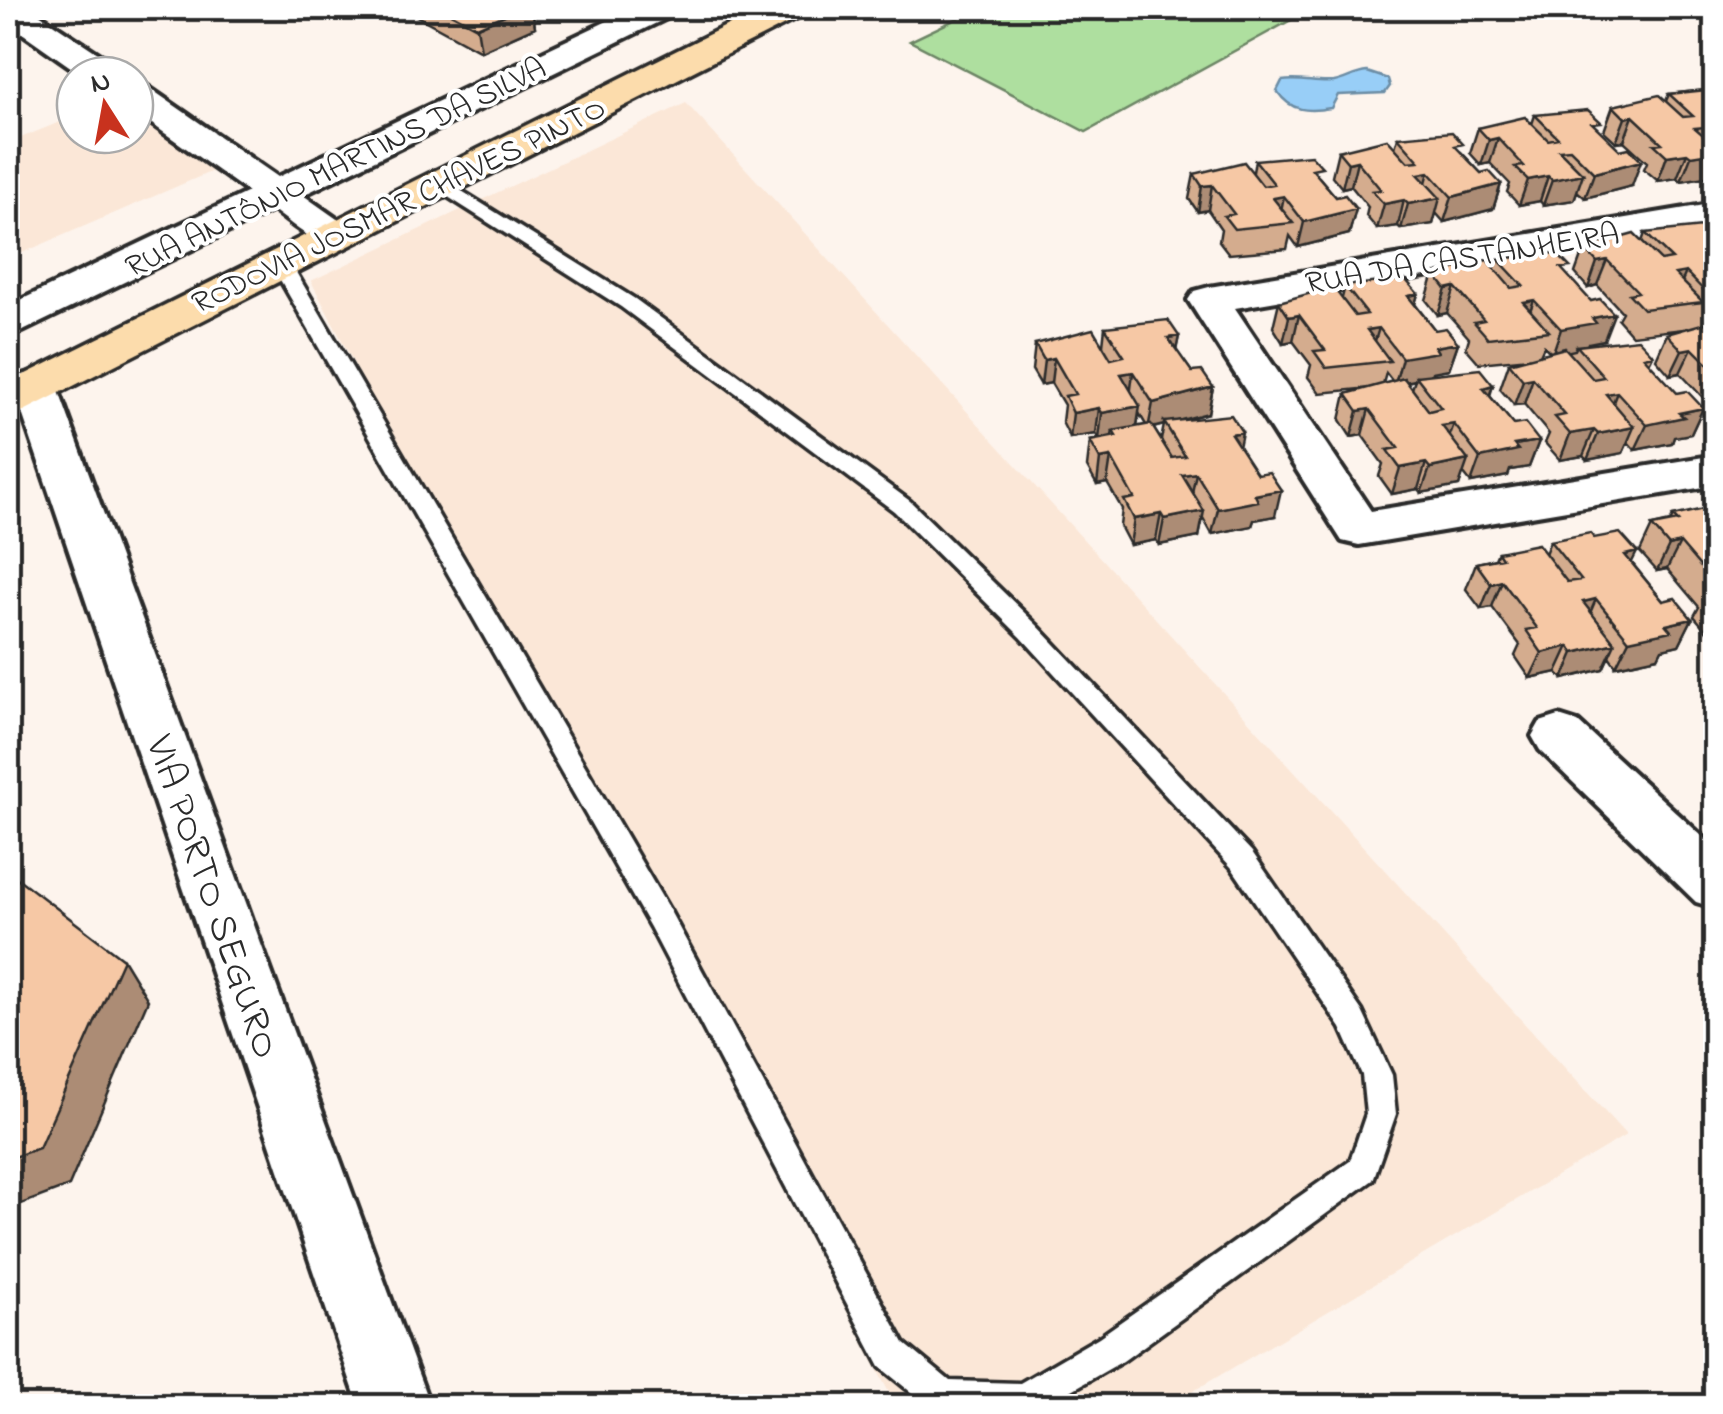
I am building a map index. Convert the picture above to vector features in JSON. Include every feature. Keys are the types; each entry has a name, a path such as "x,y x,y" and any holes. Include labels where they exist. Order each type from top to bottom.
{"main road":[{"name":"RODOVIA JOSMAR CHAVES PINTO","path":"22,393 790,8"}],"street":[{"name":"RUA ANTÔNIO MARTINS DA SILVA","path":"8,322 661,8"},
{"path":"29,21 77,55"},
{"path":"155,109 333,234"},
{"name":"RUA DA CASTANHEIRA","path":"1716,216 1209,300 1359,530 1716,470"},
{"name":"VIA PORTO SEGURO","path":"22,393 395,1406"},
{"path":"1559,736 1716,885"}],"lane":[{"path":"280,262 660,919 892,1355 944,1398 1023,1400 1111,1349 1362,1170 1381,1114 1378,1075 1352,1020 1242,860 1029,632 902,506 762,401 730,383 628,303 441,184"}],"shaded area":[{"path":"686,103 1626,1135 1168,1406 896,1406 311,281"},
{"path":"55,124 55,155 155,155 155,125 222,167 8,259 8,143"}],"green space":[{"path":"979,8 1313,8 1086,132 910,41"}],"water":[{"path":"1367,72 1388,79 1390,86 1385,93 1338,95 1331,108 1301,109 1277,91 1282,81 1334,82"}],"building":[{"path":"441,8 521,8 477,27"},
{"path":"1716,89 1716,136 1705,127 1695,128 1716,146 1716,152 1667,156 1654,144 1662,143 1633,116 1625,118 1613,106 1659,95 1683,117 1693,116 1669,94"},
{"path":"1588,110 1601,122 1592,123 1620,150 1629,148 1641,161 1594,173 1570,149 1559,150 1583,174 1528,180 1515,167 1524,166 1498,138 1489,140 1478,128 1525,117 1548,140 1558,138 1535,115"},
{"path":"1452,132 1463,144 1455,146 1481,173 1489,171 1501,184 1452,197 1429,172 1418,174 1440,198 1384,204 1372,191 1381,190 1357,161 1348,163 1338,151 1387,139 1408,162 1419,161 1398,137"},
{"path":"1311,155 1322,167 1312,169 1336,197 1345,195 1356,209 1304,222 1284,196 1273,198 1293,223 1234,229 1224,216 1234,214 1212,185 1202,186 1194,174 1244,162 1263,186 1274,184 1255,160"},
{"path":"1702,227 1716,239 1708,242 1716,250 1714,301 1686,272 1675,274 1703,302 1643,309 1629,294 1638,292 1607,260 1597,262 1584,248 1634,234 1661,261 1672,259 1645,233"},
{"path":"1556,253 1570,267 1561,268 1591,301 1600,299 1614,314 1592,318 1596,323 1561,329 1534,300 1523,302 1549,331 1488,338 1474,322 1484,320 1455,287 1446,289 1434,274 1487,260 1511,288 1523,286 1498,259"},
{"path":"1405,279 1418,294 1408,296 1435,330 1446,328 1458,343 1435,347 1438,352 1402,358 1379,328 1367,330 1390,361 1326,368 1314,351 1325,350 1299,315 1289,317 1279,302 1333,287 1355,316 1367,314 1345,286"},
{"path":"1168,320 1179,336 1168,338 1192,372 1202,371 1213,387 1153,403 1133,372 1121,374 1140,406 1102,413 1099,408 1073,413 1065,396 1075,394 1054,358 1044,360 1035,344 1093,329 1111,359 1124,356 1105,327"},
{"path":"1716,320 1716,372 1692,348 1682,350 1667,334"},
{"path":"1638,339 1653,355 1644,357 1677,393 1687,391 1703,408 1679,413 1684,417 1647,425 1617,392 1606,394 1634,427 1598,434 1594,430 1570,434 1555,417 1565,415 1533,378 1523,380 1509,363 1565,348 1593,379 1604,377 1577,346"},
{"path":"1480,369 1493,385 1483,388 1514,425 1525,423 1539,441 1514,445 1518,450 1480,458 1454,424 1442,426 1468,460 1430,468 1426,463 1400,468 1387,450 1398,448 1369,409 1358,411 1346,394 1404,378 1429,411 1441,408 1416,376"},
{"path":"1231,415 1242,432 1231,434 1257,474 1269,472 1281,490 1255,495 1258,501 1218,509 1196,473 1182,475 1204,511 1164,519 1161,514 1134,519 1124,500 1134,498 1111,457 1100,459 1090,441 1116,436 1113,431 1151,424 1172,458 1185,456 1164,422"},
{"path":"1712,507 1716,512 1716,585 1680,543 1669,546 1652,526 1678,521 1673,516"},
{"path":"1590,533 1594,538 1620,533 1637,552 1625,555 1663,601 1675,598 1692,619 1666,625 1671,631 1629,640 1596,599 1583,602 1615,643 1574,653 1569,646 1542,653 1526,630 1537,628 1502,581 1491,584 1476,563 1502,558 1498,552 1538,544 1567,582 1581,580 1550,541"},
{"path":"8,871 123,959 39,1148 8,1159"}]}
